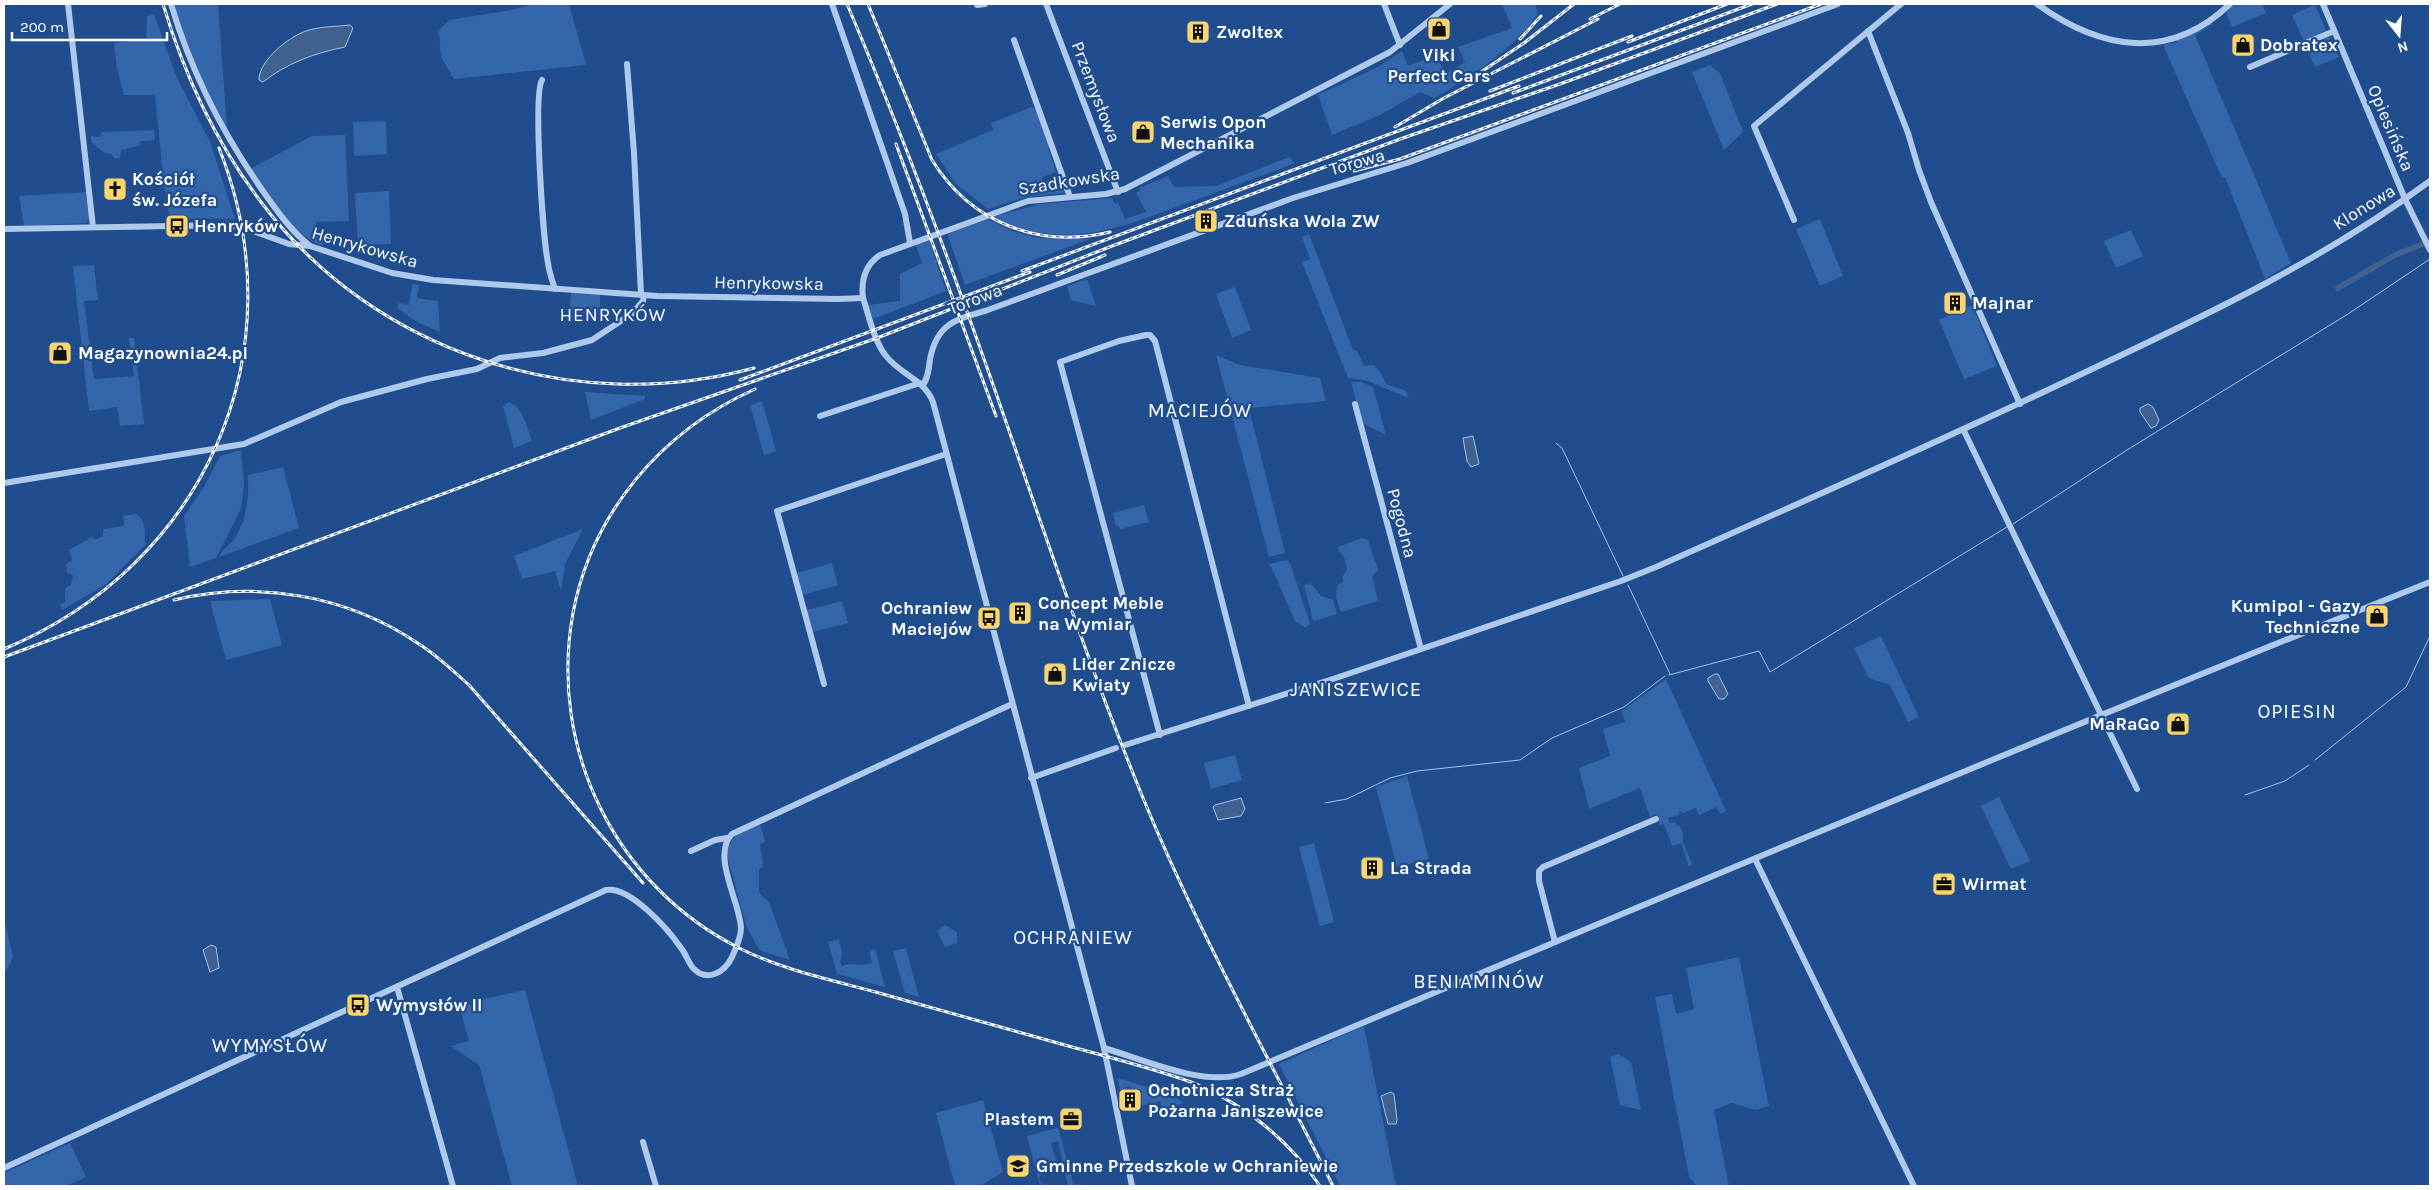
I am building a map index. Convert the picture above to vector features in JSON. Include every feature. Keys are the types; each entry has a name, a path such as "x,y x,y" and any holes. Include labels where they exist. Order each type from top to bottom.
{"street":[{"path":"68,4 93,227"},
{"path":"171,4 189,57 249,172 298,236 310,246"},
{"path":"832,4 905,214 910,243"},
{"path":"977,5 985,4"},
{"name":"Przemysłowa","path":"1046,4 1118,192"},
{"path":"1384,4 1400,45"},
{"name":"Szadkowska","path":"946,454 933,402 928,391 922,384 895,366 883,353 863,298 863,281 870,264 880,254 1028,202 1118,192 1400,45 1450,4"},
{"name":"Torowa","path":"922,384 937,338 944,328 964,317 985,312 1310,192 1407,163 1838,4"},
{"path":"1794,220 1754,126 1901,4"},
{"path":"2037,4 2060,20 2089,34 2113,41 2142,42 2160,41 2185,35 2202,27 2230,4"},
{"name":"Opiesińska","path":"2323,4 2404,199 2430,250"},
{"path":"1868,31 1908,132 1931,202 2020,404"},
{"path":"2250,67 2334,31"},
{"path":"1014,40 1070,197"},
{"path":"4,483 244,444 341,402 427,379 477,369 500,358 544,353 592,340 633,313 642,301 643,294 627,64"},
{"path":"542,80 538,92 540,160 547,262 555,289"},
{"name":"Klonowa","path":"1125,745 1249,706 1622,581 1964,430 2229,304 2313,256 2430,181"},
{"name":"Henrykowska","path":"4,229 230,225 248,229 289,244 310,246 412,278 643,294 838,300 863,298"},
{"path":"1160,735 1060,362 1119,341 1146,335 1150,335 1155,341 1249,706"},
{"path":"820,416 922,384"},
{"name":"Pogodna","path":"1355,404 1421,649"},
{"path":"1964,430 2137,790"},
{"path":"824,684 777,511 946,454 1104,1048 1132,1186"},
{"path":"1104,1048 1199,1076 1230,1078 1755,858 2430,582"},
{"path":"691,850 715,840 728,838 745,826 1012,704"},
{"path":"1031,778 1116,748"},
{"path":"1555,942 1539,881 1539,871 1543,867 1656,819"},
{"path":"4,1168 591,896 611,889 629,895 651,915 682,949 693,968 704,974 715,974 730,963 741,933 739,917 724,858 724,848 728,838"},
{"path":"1755,858 1914,1186"},
{"path":"397,987 453,1186"},
{"path":"643,1142 656,1186"}],"shaded area":[{"path":"174,4 218,4 227,128 194,66"},
{"path":"534,4 569,4 586,65 454,79 441,57 439,31 449,20 511,10"},
{"path":"1502,4 1535,4 1538,14 1516,40 1490,62 1434,98 1420,92 1380,115 1332,135 1318,95 1378,67 1402,51 1408,66 1436,55 1446,74 1465,62 1458,47 1512,28"},
{"path":"2233,4 2262,4 2266,13 2232,27 2226,13"},
{"path":"2315,5 2326,30 2304,41 2292,15"},
{"path":"154,14 176,76 210,142 235,219 170,218 164,186 155,95 124,95 117,69 114,43 146,39 147,16"},
{"path":"2211,23 2213,24 2195,35 2291,263 2265,279 2225,177 2222,178 2163,45 2177,42 2177,40 2200,31"},
{"path":"350,25 353,28 345,47 323,52 302,60 282,69 263,82 259,80 260,73 267,60 279,47 293,38 305,31"},
{"path":"2329,37 2339,57 2315,67 2306,47"},
{"path":"1710,65 1720,73 1743,132 1724,150 1692,72"},
{"path":"1032,107 1036,109 1050,143 1048,148 1056,172 1042,177 1044,183 1061,176 1066,189 1063,193 1026,197 988,209 956,184 936,154 993,130 991,123"},
{"path":"386,121 387,154 354,156 353,122"},
{"path":"154,130 155,140 141,141 139,146 121,150 120,158 114,158 111,154 105,153 91,142 91,136 100,137 102,132"},
{"path":"345,135 349,221 316,222 316,237 322,237 323,246 312,241 291,224 250,169 312,136"},
{"path":"1289,157 1295,163 1138,221 1091,233 1067,235 1044,233 1019,228 993,217 1039,204 1112,198 1115,204 1118,202 1125,219 1146,212 1136,193 1140,191 1139,188 1168,176 1174,187 1216,186"},
{"path":"389,191 391,244 358,245 355,193"},
{"path":"88,192 90,218 86,223 24,226 19,196"},
{"path":"987,219 1012,231 1038,238 1090,239 965,285 947,233"},
{"path":"1820,219 1843,276 1820,286 1796,229"},
{"path":"2131,230 2143,256 2116,268 2104,241"},
{"path":"1309,234 1353,350 1357,351 1364,366 1374,365 1386,384 1406,391 1409,398 1365,380 1348,378 1302,262 1310,259 1302,237"},
{"path":"929,240 946,291 873,319 868,305 900,301 900,274 922,263 916,245"},
{"path":"94,265 98,300 84,301 94,379 134,376 129,338 134,338 144,424 120,426 117,407 89,411 73,266"},
{"path":"1087,279 1096,306 1071,300 1067,286"},
{"path":"412,284 419,285 417,298 438,301 440,332 417,322 397,308 399,303 409,305"},
{"path":"1235,287 1251,330 1232,338 1216,294"},
{"path":"571,293 600,295 600,311 596,314 569,316"},
{"path":"1972,305 1997,366 1964,379 1939,320"},
{"path":"1216,355 1240,365 1320,378 1326,401 1249,408 1285,553 1269,557"},
{"path":"1351,382 1361,382 1373,387 1386,435 1362,423"},
{"path":"585,392 645,396 645,399 591,420"},
{"path":"762,401 776,451 764,455 750,406"},
{"path":"509,402 522,414 532,441 514,448 503,406"},
{"path":"2148,404 2153,407 2159,420 2156,426 2151,428 2140,412 2140,408"},
{"path":"1473,436 1479,464 1471,467 1467,461 1463,438"},
{"path":"241,450 244,485 241,509 216,558 190,567 184,516 204,487 220,456"},
{"path":"283,467 299,528 219,557 234,539 242,524 247,501 248,475"},
{"path":"1144,505 1149,522 1121,529 1115,524 1113,513"},
{"path":"136,514 142,519 145,530 145,542 147,543 105,585 62,610 60,605 65,602 65,588 71,585 73,575 67,573 66,564 72,560 69,550 92,537 95,540 103,536 103,529 124,526 123,516"},
{"path":"583,529 565,564 561,591 555,571 522,579 514,556"},
{"path":"1362,538 1368,540 1378,570 1372,577 1378,601 1341,612 1336,597 1337,586 1343,582 1342,577 1347,570 1344,557 1338,550 1338,547"},
{"path":"1287,560 1291,566 1310,624 1306,628 1295,621 1270,564"},
{"path":"832,563 838,585 802,595 797,573"},
{"path":"1310,583 1321,596 1333,600 1337,614 1313,621 1304,585"},
{"path":"270,599 282,645 226,660 210,601"},
{"path":"842,601 848,623 813,632 807,610"},
{"path":"1881,636 1919,717 1908,722 1890,685 1869,678 1854,648"},
{"path":"1718,674 1728,694 1724,699 1719,699 1708,681 1708,678"},
{"path":"1666,679 1726,811 1720,814 1717,807 1699,815 1696,808 1683,813 1680,811 1679,815 1668,818 1670,823 1675,822 1677,826 1679,825 1683,834 1683,842 1692,864 1689,867 1681,843 1672,846 1664,824 1660,825 1656,814 1650,817 1640,788 1589,809 1579,768 1610,756 1603,729 1625,722 1622,711"},
{"path":"1235,755 1242,780 1211,789 1204,763"},
{"path":"1407,776 1429,859 1397,867 1376,787"},
{"path":"1999,797 2030,861 2011,869 1981,806"},
{"path":"1241,798 1245,809 1241,816 1218,820 1213,807 1215,805"},
{"path":"760,824 765,841 760,844 763,866 759,870 759,893 769,902 790,960 759,950 746,925 727,855 734,838"},
{"path":"1314,843 1334,922 1320,926 1299,847"},
{"path":"4,918 13,957 7,970 4,971"},
{"path":"945,925 957,932 957,943 945,947 937,931"},
{"path":"839,939 842,954 840,962 842,966 872,963 871,950 875,949 885,987 837,974 828,942"},
{"path":"211,945 216,947 219,968 210,972 203,950"},
{"path":"906,948 919,997 905,993 893,951"},
{"path":"1739,957 1769,1106 1756,1110 1731,1103 1714,1110 1729,1186 1697,1186 1689,1177 1655,997 1672,994 1676,1014 1694,1009 1686,968"},
{"path":"525,990 578,1186 512,1186 479,1065 451,1046 469,1041 460,1009 483,999"},
{"path":"1364,1026 1396,1186 1340,1186 1279,1064"},
{"path":"1618,1054 1631,1062 1641,1110 1620,1105 1610,1057"},
{"path":"1118,1078 1175,1096 1183,1103 1162,1110 1160,1101 1136,1107 1131,1086 1123,1088 1124,1092 1121,1095"},
{"path":"1391,1092 1394,1094 1396,1124 1388,1124 1381,1096"},
{"path":"983,1100 1003,1172 980,1186 955,1186 936,1113"},
{"path":"1058,1128 1074,1186 1068,1186 1058,1141 1051,1143 1056,1160 1054,1165 1042,1171 1039,1178 1042,1186 1040,1186 1027,1136"},
{"path":"70,1143 86,1177 66,1186 4,1186 4,1173"}],"waterway":[{"path":"2338,288 2395,255 2423,244"},
{"path":"2013,524 2127,450 2348,314 2430,259"},
{"path":"1556,443 1562,448 1623,576"},
{"path":"1669,675 1759,651 1770,672 2007,527"},
{"path":"1628,585 1670,674"},
{"path":"2315,760 2406,687 2430,636"},
{"path":"1325,803 1347,799 1390,778 1417,771 1520,760 1552,738 1624,707 1665,676"},
{"path":"2245,795 2285,781 2309,765"}],"railway":[{"path":"163,4 191,82 216,132 245,179 261,202 307,254 360,299 419,334 482,360 549,377 617,384 686,381 754,368"},
{"path":"847,4 939,236 1082,638 1141,793 1185,893 1333,1186"},
{"path":"868,4 932,160 948,182 966,200 987,215 1009,226 1033,233 1058,237 1110,232"},
{"path":"1481,72 1524,43 1574,4"},
{"path":"1590,19 1620,4"},
{"path":"1628,42 1727,4"},
{"path":"1513,93 1752,4"},
{"path":"4,657 620,428 877,338 1112,246 1403,138 1560,84 1777,4"},
{"path":"1354,171 1400,159 1821,4"},
{"path":"1520,39 1541,16"},
{"path":"1395,127 1444,98 1598,19"},
{"path":"1490,91 1632,36"},
{"path":"1022,271 1519,86"},
{"path":"896,144 996,416"},
{"path":"4,649 74,612 134,564 182,507 217,444 240,374 248,301 241,225 219,148"},
{"path":"1057,275 1105,255"},
{"path":"740,380 1030,272"},
{"path":"755,389 721,407 690,428 662,452 636,479 614,509 596,541 582,576 573,613 568,664 571,714 582,762 600,808 626,851 658,889 696,921 755,956 808,974 1132,1063 1191,1082 1247,1112 1294,1153 1320,1186"},
{"path":"174,600 206,594 269,592 301,596 332,603 391,627 433,654 469,685 643,883"}],"place":[{"name":"Viki Perfect Cars","path":"1439,29"},
{"name":"Zwoltex","path":"1198,32"},
{"name":"Dobratex","path":"2243,45"},
{"name":"Serwis Opon Mechanika","path":"1143,132"},
{"name":"Kościół św. Józefa","path":"115,189"},
{"name":"Zduńska Wola ZW","path":"1206,221"},
{"name":"Henryków","path":"177,226"},
{"name":"Majnar","path":"1955,303"},
{"name":"Magazynownia24.pl","path":"60,353"},
{"name":"Concept Meble na Wymiar","path":"1020,613"},
{"name":"Kumipol - Gazy Techniczne","path":"2377,616"},
{"name":"Ochraniew Maciejów","path":"989,618"},
{"name":"Lider Znicze Kwiaty","path":"1055,674"},
{"name":"MaRaGo","path":"2178,724"},
{"name":"La Strada","path":"1372,868"},
{"name":"Wirmat","path":"1944,884"},
{"name":"Wymysłów II","path":"358,1005"},
{"name":"Ochotnicza Straż Pożarna Janiszewice","path":"1130,1100"},
{"name":"Plastem","path":"1071,1119"},
{"name":"Gminne Przedszkole w Ochraniewie","path":"1018,1166"}],"district":[{"name":"HENRYKÓW","path":"613,315"},
{"name":"MACIEJÓW","path":"1200,410"},
{"name":"JANISZEWICE","path":"1356,689"},
{"name":"OPIESIN","path":"2297,711"},
{"name":"OCHRANIEW","path":"1073,937"},
{"name":"BENIAMINÓW","path":"1479,981"},
{"name":"WYMYSŁÓW","path":"270,1045"}]}
